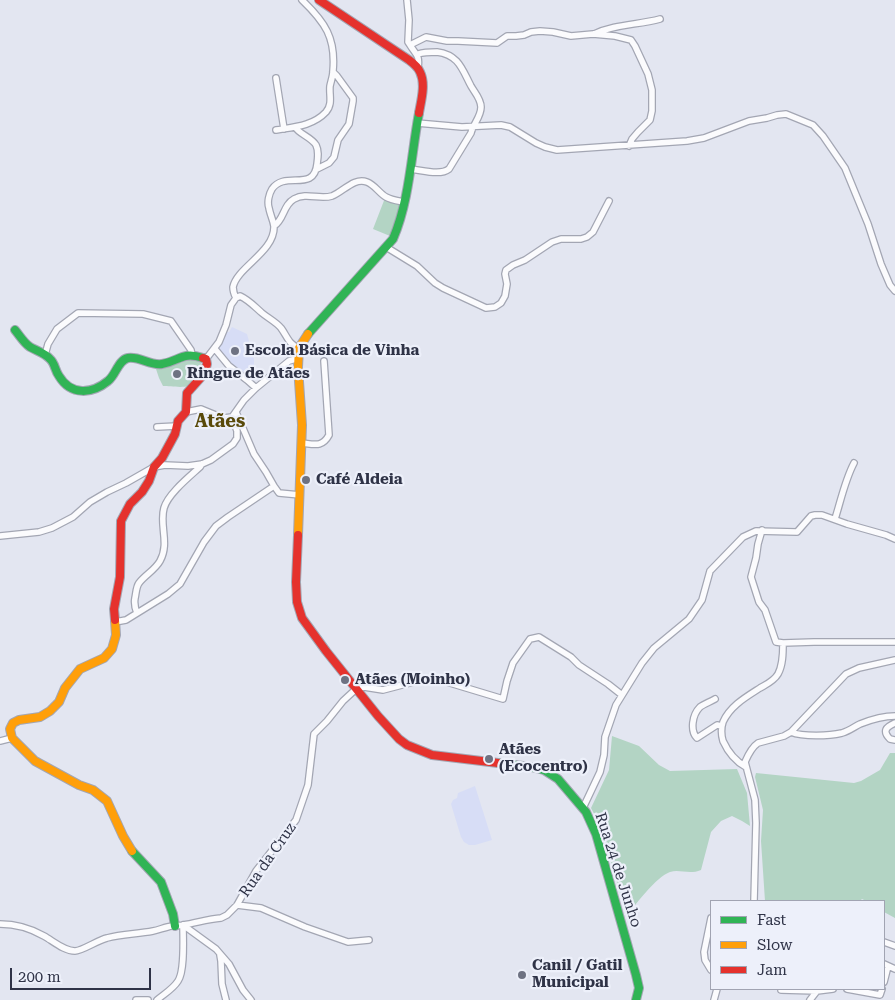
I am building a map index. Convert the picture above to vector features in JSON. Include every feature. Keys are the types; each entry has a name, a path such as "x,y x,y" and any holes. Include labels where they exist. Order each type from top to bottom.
{"main road":[{"path":"299,348 310,331 386,247 398,229 410,169 423,81 422,74 418,68 409,60 319,0"},
{"path":"15,330 29,346 52,360 59,377 68,388 73,390 86,391 95,389 114,376 126,358 132,358 153,365 161,365 192,355 206,359 207,364 204,374 187,393 186,412 178,421 175,434 162,458 154,467 149,481 142,492 130,504 121,521 120,577 114,609 116,635 112,649 104,658 80,669 65,688 59,702 50,711 40,717 19,720 13,723 10,729 12,738 35,761 79,785 93,790 107,801 123,836 135,855 161,882 179,925"},
{"name":"Rua 24 de Junho","path":"299,348 298,381 302,425 296,582 297,602 302,618 356,690 391,731 407,745 432,755 531,767 544,770 558,779 583,808 596,834 636,975 639,988 636,1000"}],"street":[{"path":"276,130 309,124 327,111 331,101 333,46 325,27 317,15 302,0"},
{"path":"407,0 409,20 408,42 418,54 418,68"},
{"path":"592,34 612,28 660,19"},
{"path":"410,45 426,37 447,41 497,43 507,36 524,35 540,31 571,36 592,34 615,36 631,40 636,46 648,74 652,90 652,111 650,120 632,139 629,146"},
{"path":"410,169 445,172 450,169 471,133 472,126 480,114 481,106 480,100 457,60 445,53 418,54"},
{"path":"236,298 233,288 235,281 264,250 272,237 274,226 268,206 269,193 275,185 282,181 310,179 317,170 329,163 334,157 338,140 349,124 354,101 333,72"},
{"path":"276,78 284,129"},
{"path":"417,123 462,127 501,125 510,127 545,147 558,150 687,142 704,138 749,121 786,114 813,125 845,168 868,224 881,264 890,285 895,291"},
{"path":"295,127 316,145 319,153 317,170"},
{"path":"274,226 278,224 285,207 292,199 303,195 324,198 335,195 351,184 360,181 366,182 386,198 404,202"},
{"path":"386,247 417,266 443,288 486,308 495,307 502,304 505,296 507,284 506,270 526,260 552,242 561,239 581,239 587,237 592,232 609,201"},
{"path":"206,359 219,342 231,305 240,296 247,299 281,328 289,342 299,348"},
{"path":"45,355 48,344 57,329 78,313 143,314 171,321 191,350 192,355"},
{"path":"215,349 229,366 256,388"},
{"path":"186,412 201,409 222,418 234,414 256,388 289,362 299,358"},
{"path":"301,443 320,444 325,442 329,435 324,361"},
{"path":"0,536 40,532 52,528 73,517 90,502 154,467 165,465 188,466 212,460 233,444 237,438 238,430 234,414"},
{"path":"234,414 254,454 279,493 300,496"},
{"path":"157,427 176,426"},
{"path":"835,519 854,463"},
{"path":"137,613 135,601 138,585 161,561 165,539 164,507 178,488 202,464"},
{"path":"115,622 126,620 168,594 180,584 204,542 216,526 274,486"},
{"path":"583,808 600,772 605,738 616,705 642,663 654,648 689,619 702,600 710,571 743,537 762,530 796,532 808,519 816,514 895,539"},
{"path":"762,530 751,577 759,602 776,642 895,642"},
{"path":"356,690 364,687 382,690 425,679 440,680 503,699 513,663 530,639 539,637 622,695"},
{"path":"746,767 726,748 721,735 722,726 727,714 737,704 771,682 778,673 783,643"},
{"path":"754,900 756,823 754,800 746,767 748,756 758,743 784,736 791,732 846,674 859,668 895,660"},
{"name":"Rua da Cruz","path":"0,924 13,924 31,929 68,950 75,951 105,938 154,931 221,918 227,915 237,905 262,863 296,820 308,785 314,734 343,701 356,690"},
{"path":"715,699 699,708 695,714 693,732 697,738 717,725 722,726"},
{"path":"791,732 814,735 841,733 861,723 895,716"},
{"path":"895,723 888,726 885,730 886,735 890,739 895,740"},
{"path":"0,741 12,738"},
{"path":"237,905 262,908 305,927 348,942 369,940"},
{"path":"710,923 704,952 705,960 710,968"},
{"path":"179,925 207,942 219,953 229,964 242,990 251,1000"},
{"path":"157,1000 180,979 184,942 179,925"},
{"path":"219,953 222,984 226,1000"},
{"path":"886,965 895,969"},
{"path":"781,990 825,990"},
{"path":"853,990 880,995 882,990"},
{"path":"810,1000 817,991"},
{"path":"136,1000 148,1000"}],"shaded area":[{"name":"Escola Básica de Vinha","path":"232,327 247,334 254,359 254,368 249,373 243,373 230,366 217,350"},
{"path":"475,786 492,840 469,845 461,837 451,804 457,798 458,793"}],"green space":[{"path":"385,198 401,204 402,207 390,236 373,229"},
{"path":"192,359 200,362 203,367 191,385 185,387 163,386 156,369 162,369"},
{"path":"612,736 639,746 659,765 670,771 737,769 747,793 750,826 732,816 721,821 711,832 701,870 692,872 674,871 665,875 647,891 627,915 600,825 591,808 609,770"},
{"path":"890,753 895,753 895,918 885,913 885,900 765,900 761,841 763,810 755,777 756,773 854,783 880,770"}],"traffic: fast":[{"path":"308,334 393,239 407,193 419,113"},
{"path":"15,330 30,347 46,355 52,361 58,374 69,387 82,391 95,389 108,381 119,365 128,358 137,358 153,364 168,363 186,356 203,358"},
{"path":"498,763 544,770 558,779 586,812 596,834 636,975 639,988 636,1000"},
{"path":"132,851 161,882 173,914 175,926"}],"traffic: slow":[{"path":"298,535 302,425 298,367 299,348 308,334"},
{"path":"115,620 116,635 112,649 104,658 80,669 65,688 59,702 50,711 40,717 19,720 13,723 10,729 12,738 35,761 79,785 93,790 107,801 132,851"}],"traffic: jam":[{"path":"319,0 417,67 423,82 419,113"},
{"path":"115,620 114,609 120,577 121,521 130,504 142,492 149,481 154,467 162,458 175,434 178,421 186,412 187,393 204,374 207,364 206,359 203,358"},
{"path":"298,535 296,582 297,602 302,618 378,716 407,745 432,755 498,763"}],"place":[{"name":"Escola Básica de Vinha","path":"235,351"},
{"name":"Ringue de Atães","path":"177,374"},
{"name":"Café Aldeia","path":"306,480"},
{"name":"Atães (Moinho)","path":"345,680"},
{"name":"Atães (Ecocentro)","path":"489,759"},
{"name":"Canil / Gatil Municipal","path":"522,975"}],"district":[{"name":"Atães","path":"220,422"}]}
